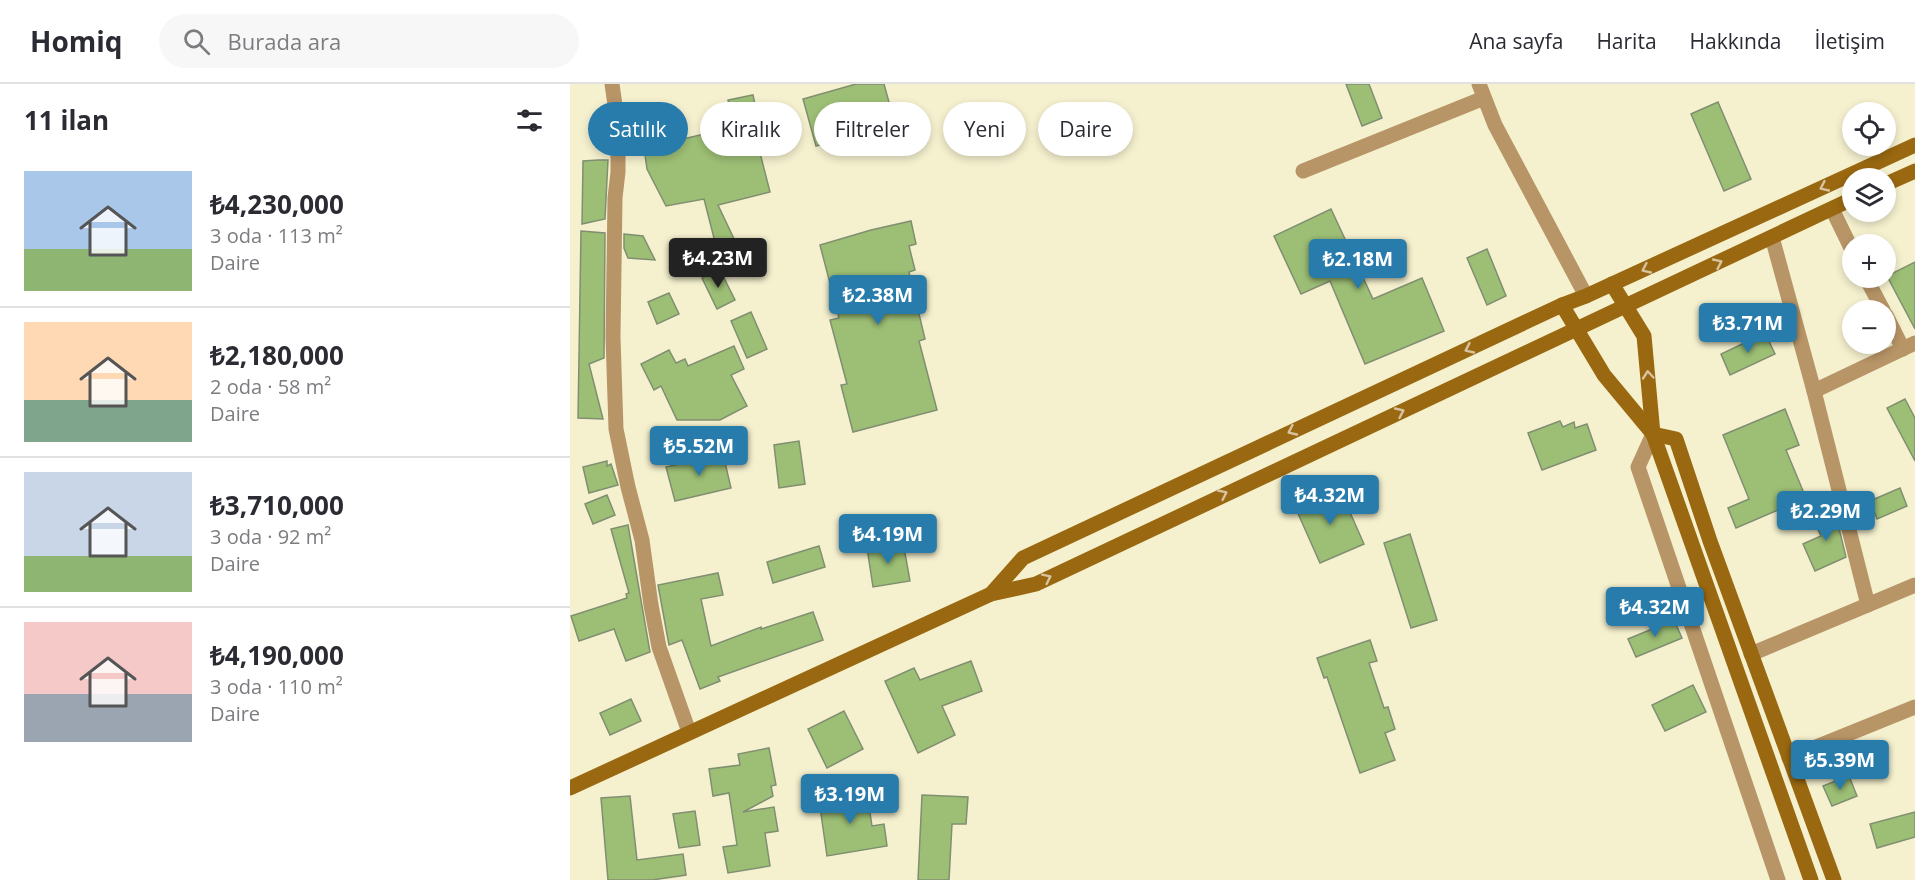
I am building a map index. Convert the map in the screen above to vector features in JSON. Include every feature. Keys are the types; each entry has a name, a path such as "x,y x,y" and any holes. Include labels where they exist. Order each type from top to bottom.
{"main road":[{"path":"991,594 1023,558 1562,305 1586,297 1915,145"},
{"path":"1896,180 1915,171"},
{"path":"570,788 991,594 1036,584 1842,204"},
{"path":"1612,285 1644,336 1653,434 1811,880"},
{"path":"1562,305 1604,375 1653,434 1676,439 1710,541 1834,880"}],"street":[{"path":"612,84 618,126 613,337 616,429 642,540 651,605 660,647 689,732"},
{"path":"1303,171 1481,91 1495,125 1586,297"},
{"path":"1832,209 1844,234"},
{"path":"1772,237 1868,605"},
{"path":"1814,391 1909,346 1896,328"},
{"path":"1653,434 1638,467 1778,880"},
{"path":"1751,654 1915,585"},
{"path":"1789,758 1915,706"}],"building":[{"path":"856,84 884,84 889,102 814,102 814,139 803,99"},
{"path":"1346,84 1369,84 1382,118 1362,126"},
{"path":"753,95 754,102 728,102 728,100"},
{"path":"1718,102 1751,179 1724,191 1691,114"},
{"path":"700,135 700,156 761,156 770,192 718,205 736,243 748,244 704,264 695,264 682,239 715,242 704,199 666,206 647,169 645,156 688,156 688,138"},
{"path":"608,160 605,219 582,224 583,161"},
{"path":"1331,209 1373,299 1422,278 1444,331 1365,364 1330,281 1301,294 1274,236"},
{"path":"911,221 916,244 909,246 915,270 909,272 925,339 919,341 937,410 853,432 841,385 847,384 830,320 839,318 820,245"},
{"path":"581,231 605,233 604,358 589,364 603,419 578,418"},
{"path":"624,234 643,236 655,260 628,258 624,248"},
{"path":"1487,249 1506,296 1487,305 1467,258"},
{"path":"1915,262 1915,329 1893,288 1896,288 1896,272"},
{"path":"720,270 735,300 717,309 702,278"},
{"path":"669,293 679,314 657,324 648,302"},
{"path":"751,312 767,349 747,358 731,321"},
{"path":"1765,333 1775,354 1730,375 1721,354"},
{"path":"734,346 744,369 731,375 747,406 720,420 677,420 661,386 654,390 641,364 669,350 676,363 685,359 688,366"},
{"path":"1905,399 1915,418 1915,461 1887,408"},
{"path":"1785,409 1799,445 1786,450 1806,498 1736,528 1728,508 1749,499 1723,435"},
{"path":"1560,421 1563,427 1574,422 1575,428 1587,424 1596,450 1542,470 1528,433"},
{"path":"799,441 805,484 779,488 774,445"},
{"path":"723,454 731,488 675,501 666,467"},
{"path":"607,461 607,466 611,464 618,485 589,493 583,467"},
{"path":"1900,488 1907,506 1877,519 1870,501"},
{"path":"1340,490 1364,544 1320,563 1296,509"},
{"path":"607,495 615,515 593,524 585,504"},
{"path":"1832,509 1846,557 1815,571 1803,544 1821,536 1812,517"},
{"path":"628,525 650,652 626,661 614,629 579,641 571,616 627,598 626,594 629,593 611,529"},
{"path":"1410,534 1437,620 1411,628 1384,543"},
{"path":"903,542 910,581 873,587 867,548"},
{"path":"819,546 825,567 773,583 767,562"},
{"path":"718,573 723,595 701,599 711,646 761,627 761,629 813,612 823,640 718,677 720,681 700,689 682,640 669,645 658,585"},
{"path":"1674,620 1682,638 1636,657 1628,639"},
{"path":"1370,640 1377,661 1369,663 1384,708 1388,707 1395,729 1385,733 1395,760 1360,773 1327,677 1324,678 1317,658"},
{"path":"971,661 982,691 942,706 955,735 918,753 885,681 914,668 920,680"},
{"path":"1693,685 1706,712 1665,731 1652,705"},
{"path":"631,699 641,721 610,735 600,713"},
{"path":"844,711 863,749 827,768 808,729"},
{"path":"769,748 776,785 771,786 773,796 743,812 774,807 778,831 765,833 770,866 728,873 723,847 737,845 729,793 713,796 709,769 740,765 738,754"},
{"path":"1849,776 1857,796 1832,806 1823,786"},
{"path":"867,793 872,826 884,824 887,846 827,856 819,800"},
{"path":"922,795 968,797 966,824 952,824 949,880 918,880"},
{"path":"630,796 637,860 683,854 686,875 652,880 608,880 601,798"},
{"path":"695,811 700,845 679,848 673,814"},
{"path":"1915,812 1915,837 1877,848 1870,824"}]}
